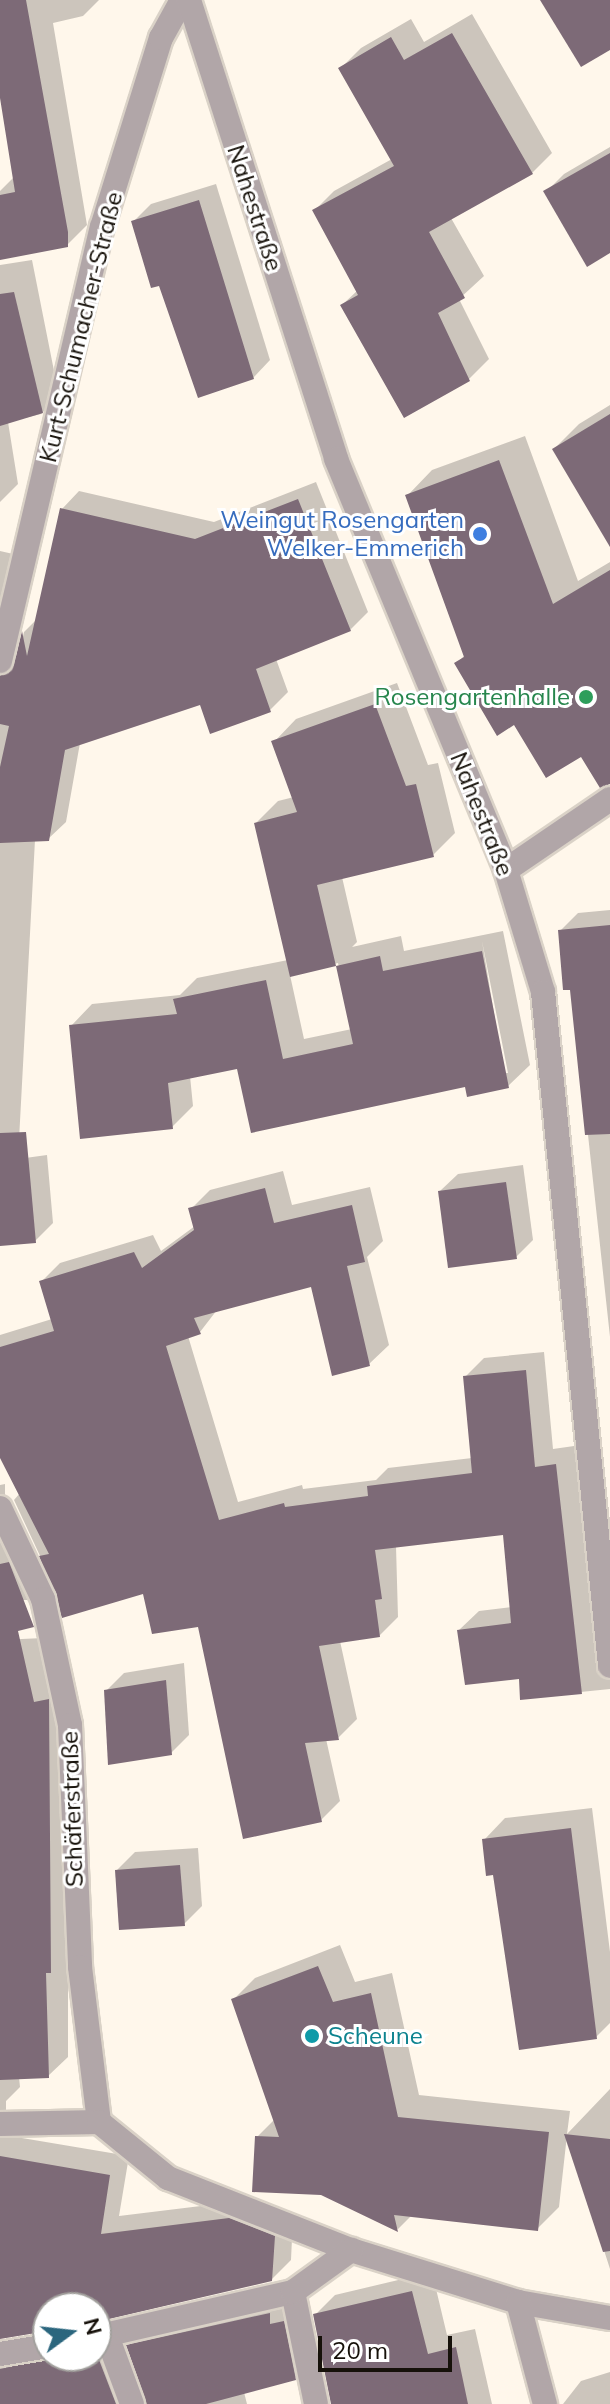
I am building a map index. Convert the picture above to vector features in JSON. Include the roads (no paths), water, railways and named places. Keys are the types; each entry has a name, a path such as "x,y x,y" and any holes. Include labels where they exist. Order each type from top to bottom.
{"street":[{"name":"Kurt-Schumacher-Straße","path":"0,661 102,227 161,38 182,0"},
{"name":"Nahestraße","path":"189,0 336,459 506,870 543,992 610,1666"},
{"path":"506,870 610,799"},
{"name":"Schäferstraße","path":"0,1508 43,1599 70,1725 78,1951 99,2122"},
{"path":"0,2124 99,2122 168,2178 351,2250 518,2302 610,2318"},
{"path":"112,2334 293,2292 351,2250"},
{"path":"293,2292 316,2404"},
{"path":"518,2302 545,2404"},
{"path":"0,2354 32,2349"},
{"path":"112,2359 132,2404"}],"place":[{"name":"Weingut Rosengarten Welker-Emmerich","path":"480,534"},
{"name":"Rosengartenhalle","path":"586,697"},
{"name":"Scheune","path":"312,2036"}]}
